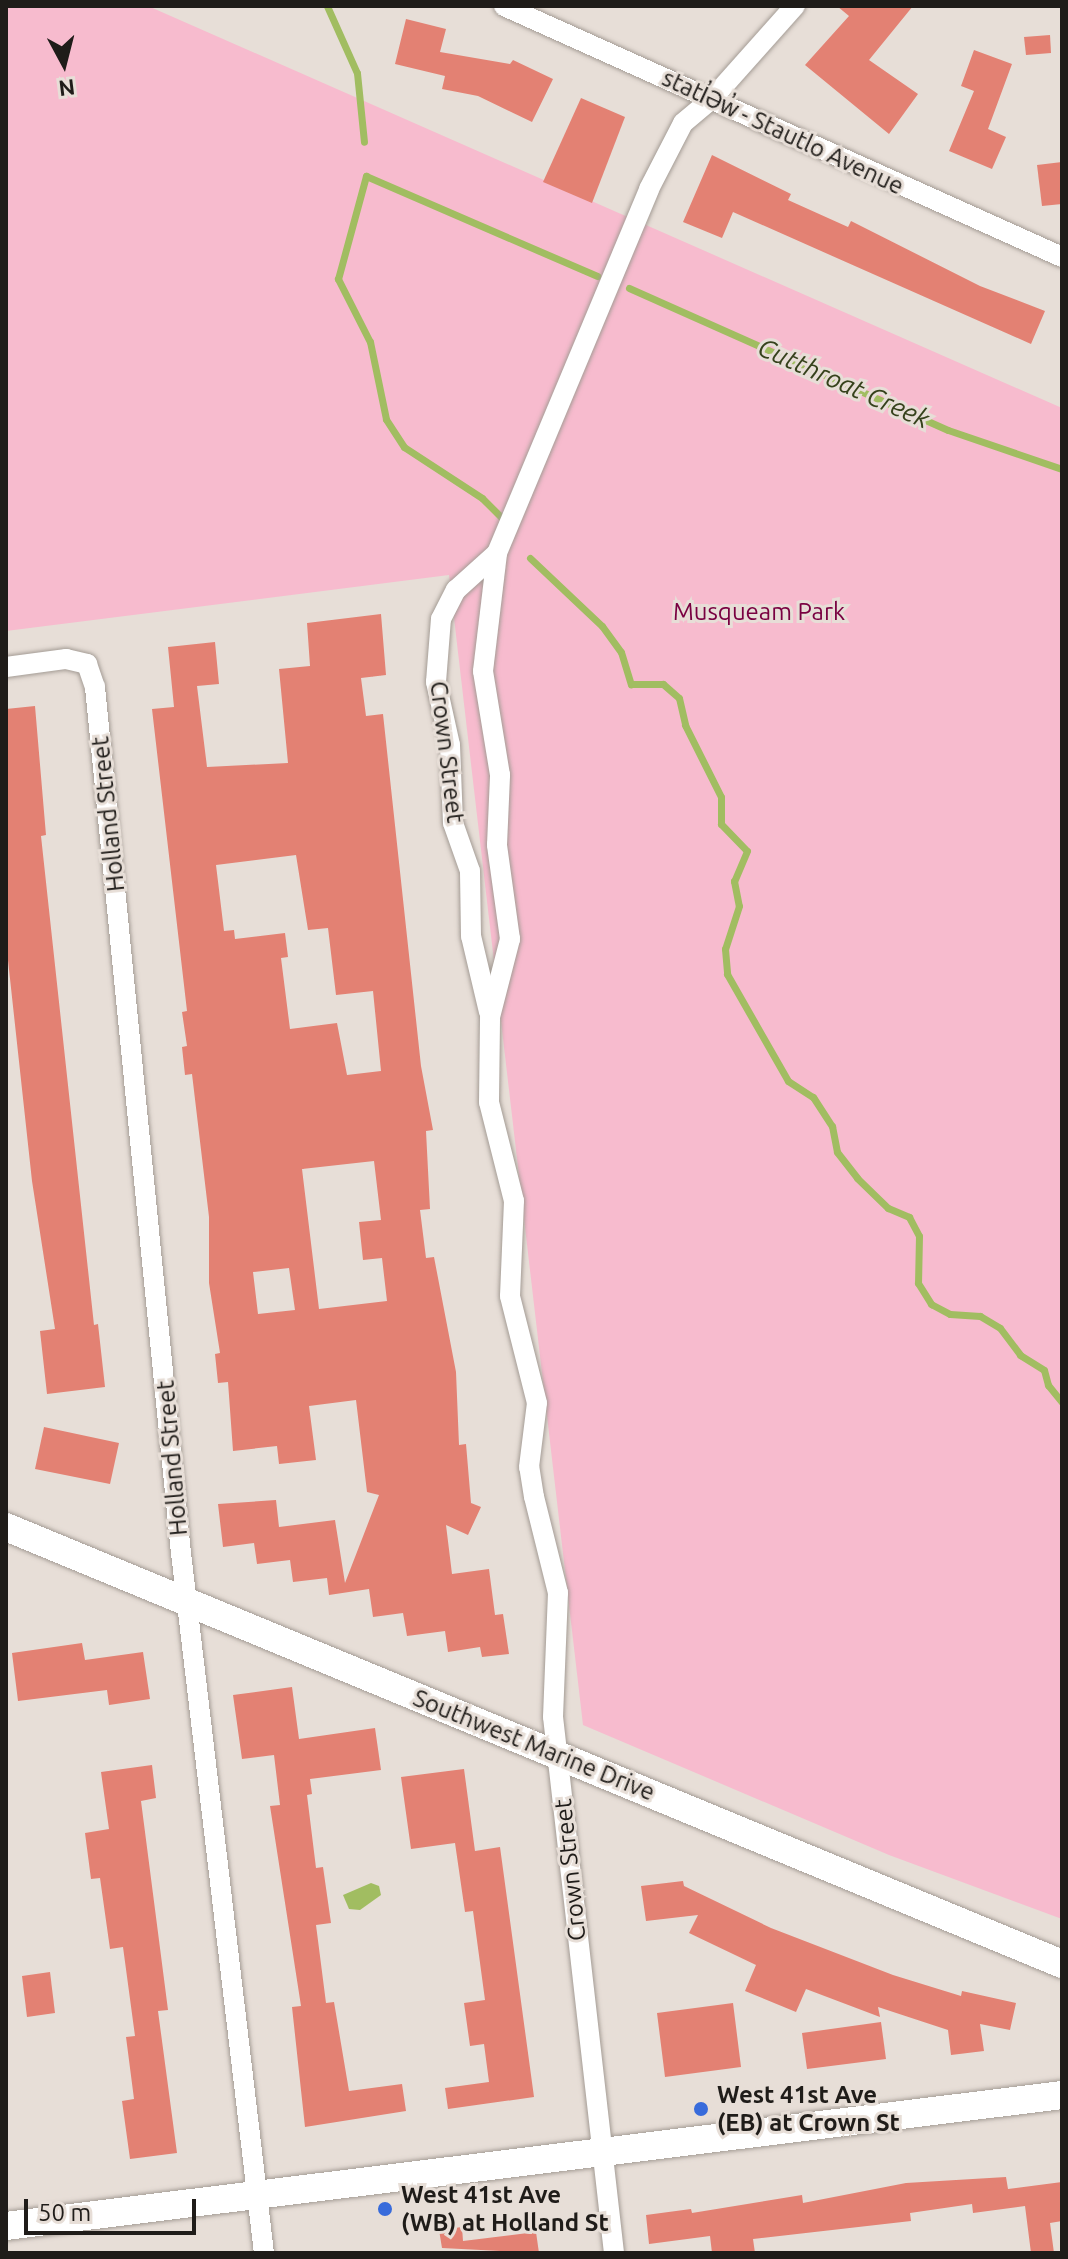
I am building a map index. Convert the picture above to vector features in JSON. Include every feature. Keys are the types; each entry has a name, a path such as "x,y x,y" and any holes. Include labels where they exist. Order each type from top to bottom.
{"main road":[{"name":"Southwest Marine Drive","path":"6,1527 187,1598 558,1757 1053,1959"},
{"path":"1053,1959 1062,1987"},
{"path":"6,2226 1054,2096 1062,2069"}],"street":[{"name":"statl̓əw̓ - Stautlo Avenue","path":"504,6 1062,257"},
{"name":"Crown Street","path":"614,2253 600,2153 551,1687 558,1593 529,1467 537,1403 510,1296 514,1201 489,1102 490,1017 510,939 497,845 500,775 483,671 497,553 649,189 683,123 712,99 795,6"},
{"name":"Crown Street","path":"490,1017 471,936 470,871 453,823 450,745 436,682 441,619 456,590 497,553"},
{"name":"Holland Street","path":"6,667 66,659 87,664 95,687 187,1598 264,2253"}],"green space":[{"name":"Musqueam Park","path":"6,6 148,6 1062,408 1062,1919 889,1855 583,1725 449,575 6,631"}],"shaded area":[{"path":"371,1883 379,1886 381,1895 360,1910 349,1909 343,1895"}],"building":[{"path":"837,6 913,6 869,60 918,94 889,134 805,65 849,16"},
{"path":"406,19 446,29 440,52 510,64 513,60 553,79 532,122 478,96 442,89 445,76 395,64"},
{"path":"1050,35 1051,53 1026,55 1024,37"},
{"path":"974,50 1012,64 988,129 1006,137 992,169 949,151 974,91 961,86"},
{"path":"581,98 625,117 592,203 543,182"},
{"path":"712,155 791,194 788,200 848,227 851,221 980,286 1045,311 1031,344 733,212 722,238 683,222"},
{"path":"1062,162 1062,204 1042,206 1037,165"},
{"path":"381,614 386,675 361,678 366,716 383,714 421,1066 433,1130 426,1131 430,1209 420,1210 426,1258 434,1257 456,1372 459,1445 466,1444 471,1503 481,1507 468,1535 446,1525 452,1574 489,1569 495,1615 503,1614 509,1654 482,1657 480,1647 448,1652 445,1631 407,1636 403,1613 373,1617 369,1589 329,1595 327,1578 293,1582 290,1560 257,1564 254,1543 223,1547 218,1504 276,1500 279,1527 335,1520 345,1583 379,1495 367,1492 356,1400 309,1406 316,1460 279,1464 277,1446 233,1451 228,1382 218,1383 215,1354 220,1353 209,1283 209,1217 192,1074 185,1075 182,1047 187,1046 182,1012 187,1011 152,709 174,707 168,647 215,642 219,684 197,686 207,767 288,763 279,669 310,666 307,623","holes":["296,855 308,930 328,928 336,995 373,991 381,1071 347,1075 337,1023 290,1029 281,958 288,957 285,933 235,939 234,930 224,931 216,865","374,1161 381,1220 359,1222 363,1260 382,1258 387,1301 319,1309 302,1169","289,1268 295,1310 258,1314 253,1272"]},
{"path":"35,706 46,835 41,836 94,1325 98,1324 105,1387 47,1394 40,1331 55,1329 32,1181 6,942 6,709"},
{"path":"44,1427 119,1443 110,1484 35,1469"},
{"path":"82,1643 85,1660 143,1652 150,1699 109,1705 107,1690 18,1701 12,1653"},
{"path":"292,1687 299,1739 375,1728 381,1770 310,1779 312,1794 307,1795 316,1868 323,1867 331,1923 316,1925 326,2003 334,2002 349,2091 402,2084 406,2111 305,2127 292,2007 301,2006 270,1806 280,1805 274,1755 242,1759 233,1695"},
{"path":"152,1765 156,1798 141,1801 168,2010 158,2011 177,2153 130,2159 122,2101 134,2099 126,2037 135,2036 123,1947 110,1949 100,1878 91,1879 85,1833 109,1829 101,1772"},
{"path":"464,1769 475,1851 500,1847 534,2097 448,2109 445,2088 489,2082 484,2044 470,2046 464,2003 485,2000 473,1911 465,1912 455,1843 411,1849 401,1777"},
{"path":"683,1881 684,1886 771,1928 893,1975 961,1996 962,1991 1016,2003 1010,2030 980,2024 984,2051 951,2055 948,2030 878,2007 880,2017 806,1989 796,2012 745,1991 756,1965 689,1933 698,1915 646,1921 641,1886"},
{"path":"50,1972 55,2013 27,2017 22,1976"},
{"path":"733,2003 741,2067 665,2077 657,2013"},
{"path":"881,2022 886,2059 807,2069 802,2033"},
{"path":"1006,2177 1008,2189 1062,2182 1062,2221 1050,2223 1054,2253 1031,2253 1025,2206 973,2213 972,2204 910,2213 911,2221 753,2239 755,2253 712,2253 710,2236 649,2244 646,2215 691,2209 692,2213 802,2195 803,2203 906,2183"},
{"path":"462,2227 463,2241 536,2232 539,2253 442,2248 439,2230"}],"waterway":[{"path":"327,6 357,73 364,142"},
{"path":"502,518 482,498 404,447 386,419 370,342 338,279 366,176 597,276"},
{"name":"Cutthroat Creek","path":"629,288 948,430 1062,469"},
{"path":"530,558 602,626 621,652 631,684 663,684 679,698 685,725 721,797 721,824 747,851 734,881 739,906 725,949 727,974 788,1081 813,1097 832,1126 837,1152 857,1178 888,1208 909,1217 919,1236 918,1283 931,1304 950,1314 980,1316 1000,1328 1020,1355 1044,1370 1048,1385 1062,1402"}],"place":[{"name":"West 41st Ave (EB) at Crown St","path":"701,2109"},
{"name":"West 41st Ave (WB) at Holland St","path":"385,2209"}]}
